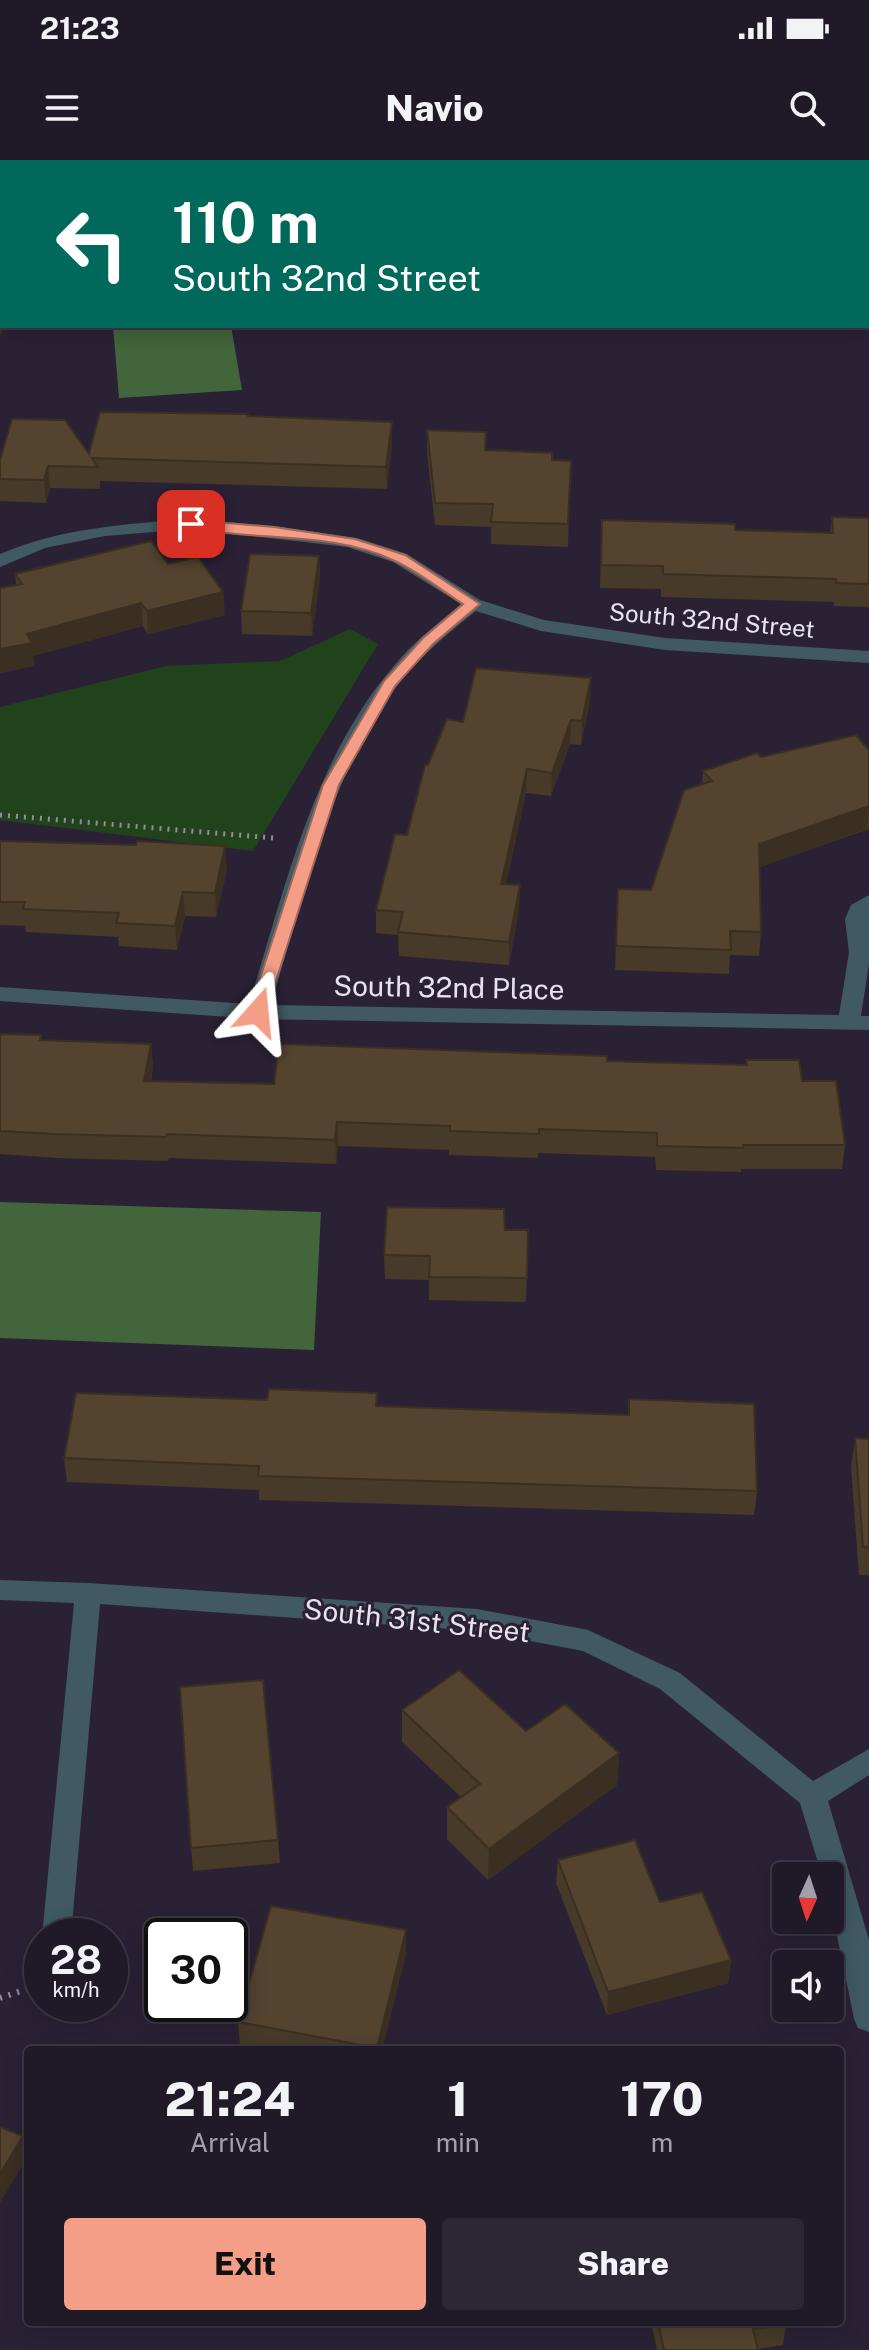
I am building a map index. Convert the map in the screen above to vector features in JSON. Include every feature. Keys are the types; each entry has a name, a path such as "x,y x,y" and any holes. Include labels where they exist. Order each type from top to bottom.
{"street":[{"name":"South 32nd Street","path":"0,561 40,544 105,531 191,524 274,531 350,542 400,558 473,604 541,625 665,644 869,657"},
{"path":"258,1012 331,785 389,684 428,641 473,604"},
{"name":"South 32nd Place","path":"0,994 258,1012 859,1024 860,952 856,919 859,910 869,902"},
{"name":"South 31st Street","path":"0,1590 88,1593 477,1620 588,1641 670,1681 812,1796"},
{"path":"58,1918 88,1593"},
{"path":"869,1761 812,1796 851,1922 869,2019"}],"path":[{"path":"0,815 313,841"},
{"path":"0,1998 24,1990"}],"green space":[{"path":"113,328 231,328 242,390 119,398"},
{"path":"350,629 378,644 253,851 0,820 0,707 166,666 280,661"},
{"path":"0,1202 321,1212 314,1350 0,1338"}],"building":[{"path":"100,412 248,414 392,422 386,467 92,458 98,467 48,466 44,480 0,479 0,460 12,419 65,420 89,454"},
{"path":"427,430 486,432 485,450 552,453 552,460 571,461 568,524 491,522 493,504 435,503"},
{"path":"832,517 869,518 869,584 836,583 836,579 663,574 663,566 601,565 602,520 735,524 735,530 833,533"},
{"path":"151,541 168,564 198,557 223,592 147,611 141,603 27,634 32,643 0,649 0,588 22,584 15,574"},
{"path":"250,554 319,556 311,613 241,611"},
{"path":"476,668 591,678 582,721 571,720 552,773 527,769 501,884 520,885 509,942 398,932 403,912 376,910 395,834 407,835 425,765 428,765 447,719 463,722"},
{"path":"856,735 869,750 869,806 759,844 761,932 730,931 731,950 616,946 618,889 651,890 684,790 712,781 703,771 757,753 761,757"},
{"path":"0,841 136,845 137,841 225,846 215,893 183,892 175,926 116,923 119,913 23,909 25,902 0,902"},
{"path":"0,1034 41,1035 40,1040 151,1044 144,1081 274,1084 279,1044 607,1056 607,1061 747,1065 746,1060 799,1060 802,1081 836,1081 845,1145 743,1145 743,1148 657,1146 657,1133 539,1129 539,1134 450,1131 450,1126 337,1122 335,1140 0,1131"},
{"path":"387,1207 504,1209 505,1230 528,1230 527,1278 429,1277 430,1256 384,1255"},
{"path":"269,1389 377,1393 376,1406 629,1415 629,1399 754,1404 757,1491 258,1476 259,1466 64,1458 76,1393 267,1400"},
{"path":"855,1438 869,1439 869,1547 863,1547"},
{"path":"459,1670 526,1731 565,1704 619,1753 489,1849 447,1807 480,1784 402,1710"},
{"path":"263,1680 278,1840 191,1848 180,1687"},
{"path":"635,1840 660,1902 702,1892 731,1960 608,1992 558,1860"},
{"path":"271,1906 406,1930 377,2046 238,2022 248,2022 248,1987"},
{"path":"0,2127 23,2136 0,2174"},
{"path":"659,2326 773,2326 753,2329 758,2350 664,2350"}],"route":[{"path":"191,524 350,542 400,558 473,604 428,641 389,684 331,785 258,1012"}]}
